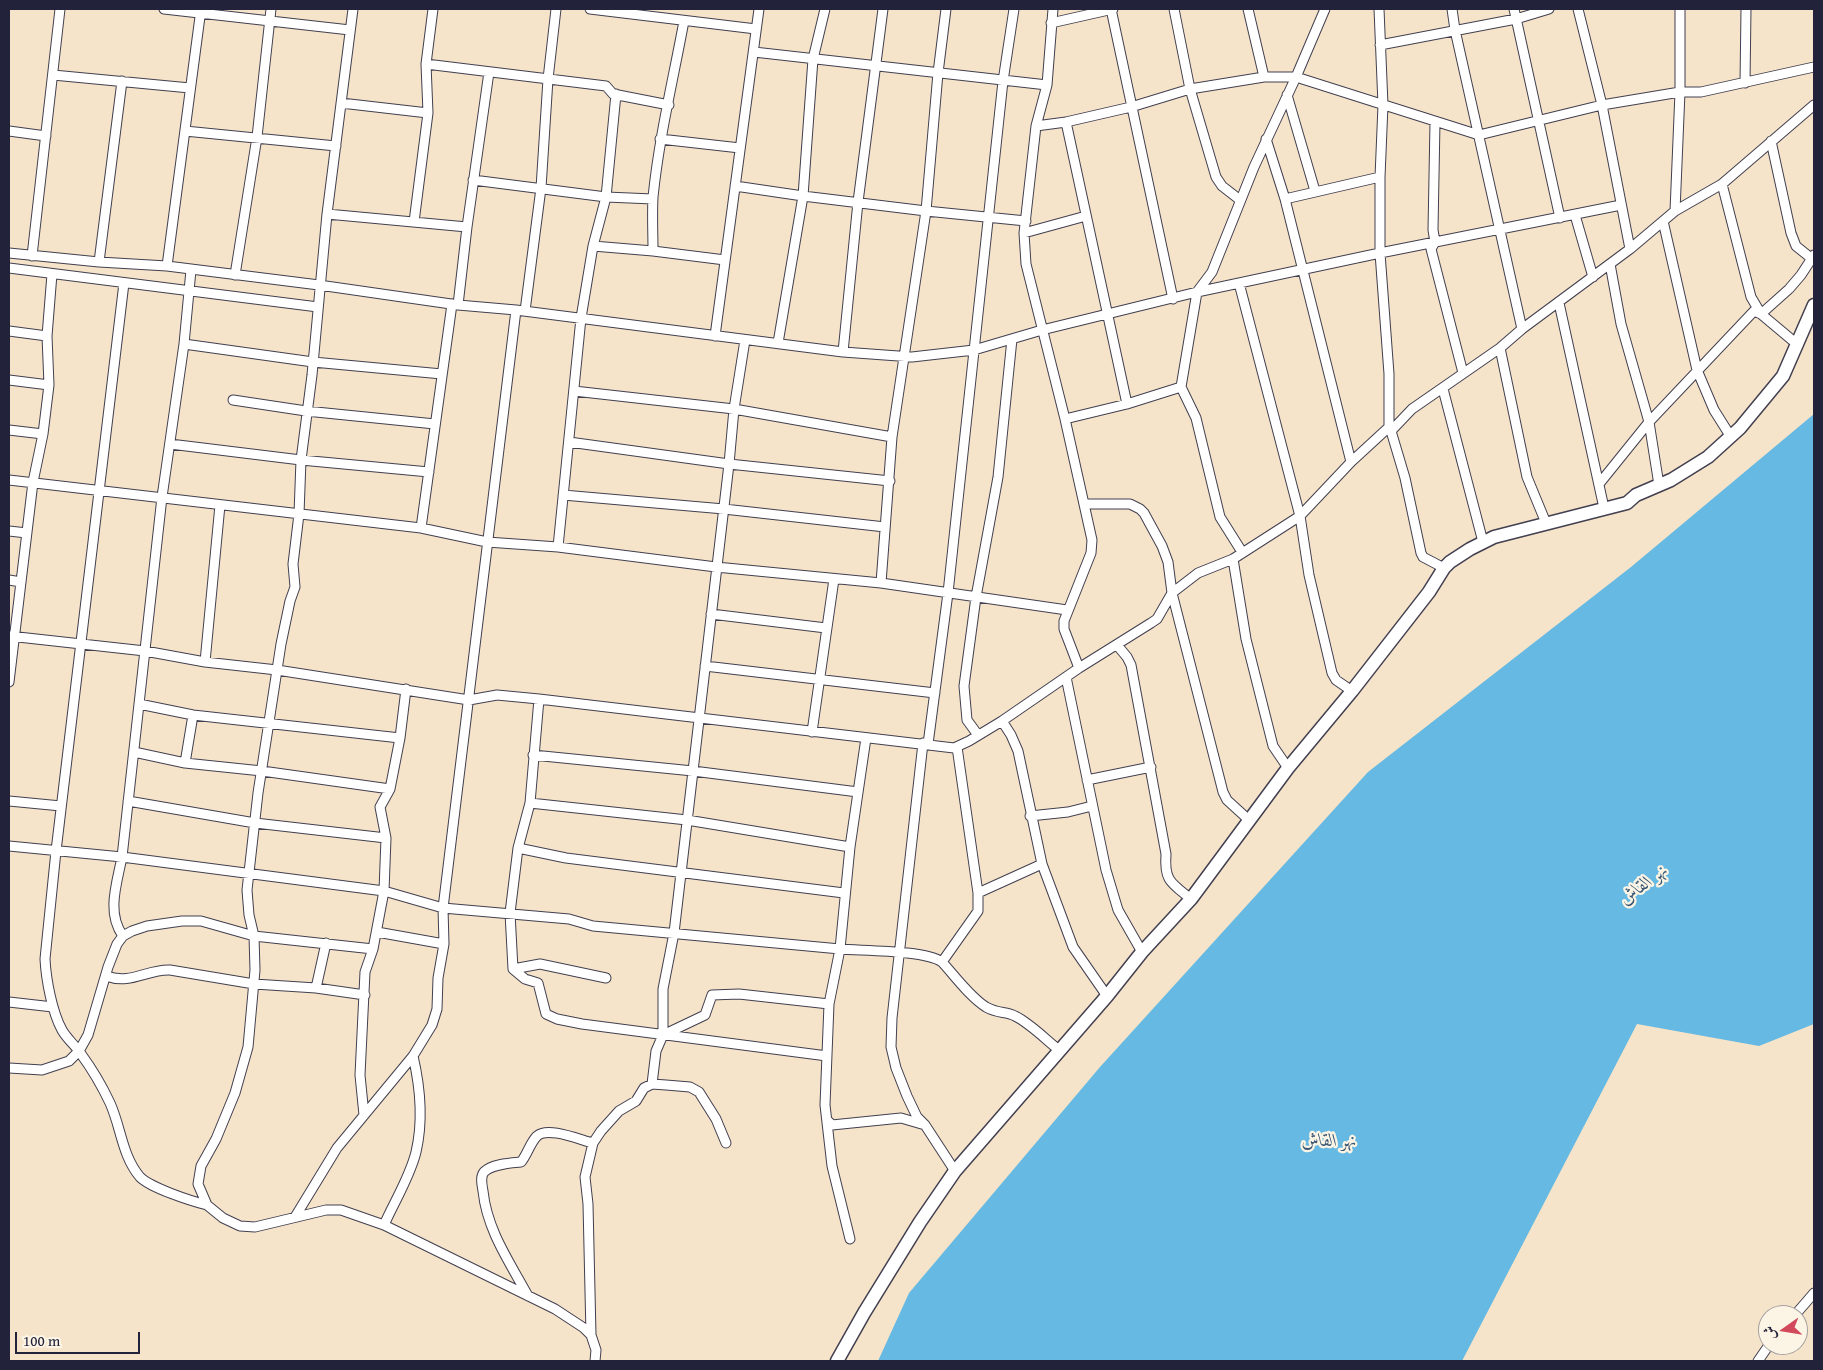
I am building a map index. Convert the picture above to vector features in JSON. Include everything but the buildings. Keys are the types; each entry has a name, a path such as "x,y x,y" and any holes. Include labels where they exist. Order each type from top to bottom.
{"main road":[{"path":"837,1361 864,1312 920,1222 955,1171 1107,996 1142,952 1190,899 1288,768 1430,592 1444,568 1459,556 1483,542 1546,523 1627,503 1636,495 1659,486 1708,457 1731,437 1783,376 1814,305"}],"street":[{"path":"32,256 60,9"},
{"path":"164,9 200,11 270,22 350,30"},
{"path":"235,275 257,137 271,9"},
{"path":"207,1205 198,1184 201,1166 220,1130 235,1093 248,1047 255,970 254,936 249,915 247,890 248,874 277,670 285,622 295,587 293,564 299,514 301,460 313,362 327,214 353,9"},
{"path":"414,222 428,113 426,64 433,9"},
{"path":"295,1217 337,1148 414,1056 432,1025 437,1009 438,978 444,944 443,908 487,542 520,311 541,188 548,79 556,9"},
{"path":"590,9 633,11 684,21 756,29"},
{"path":"715,336 759,9"},
{"path":"778,343 803,196 814,59 824,9"},
{"path":"843,352 858,202 883,9"},
{"path":"881,583 892,437 926,212 938,73 946,9"},
{"path":"955,1171 925,1125 917,1117 907,1096 896,1068 891,1047 892,1018 926,744 935,693 948,593 1003,81 1014,9"},
{"path":"1052,9 1047,85 1036,126 1024,233 1026,264 1065,419 1092,546 1064,621 1064,629 1079,668"},
{"path":"1051,22 1112,9 1131,107 1173,299"},
{"path":"1174,9 1190,89 1218,180 1222,186 1240,200"},
{"path":"1248,9 1264,78"},
{"path":"1242,552 1220,517 1196,418 1181,388 1197,292 1212,272 1266,139 1296,77 1325,9"},
{"path":"1379,9 1383,105 1380,177 1380,253 1389,374 1390,429 1405,478 1421,553 1424,557 1444,568"},
{"path":"1452,9 1455,30 1522,329"},
{"path":"1514,9 1560,218"},
{"path":"1380,45 1516,19 1549,9"},
{"path":"1578,9 1602,105 1630,249"},
{"path":"1675,212 1680,92 1680,9"},
{"path":"1745,83 1746,9"},
{"path":"167,266 200,11"},
{"path":"653,251 653,200 660,139 669,105 684,21"},
{"path":"754,52 1047,85"},
{"path":"426,64 606,86 612,93 669,105"},
{"path":"1036,126 1066,122 1131,107 1190,89 1264,78 1296,77 1479,135 1602,105 1680,92 1701,92 1814,67"},
{"path":"421,528 442,374 467,227 489,72"},
{"path":"53,75 190,88"},
{"path":"99,262 122,81"},
{"path":"558,546 581,318 593,246 606,197 616,94"},
{"path":"1287,95 1315,191"},
{"path":"341,104 428,113"},
{"path":"12,636 145,651 205,662 277,670 469,700 497,695 540,699 812,732 957,747 1002,721 1079,668 1157,619 1172,593 1198,573 1233,559 1300,516 1351,462 1412,409 1500,348 1522,329 1630,249 1675,212 1722,184 1814,105"},
{"path":"1066,122 1127,404"},
{"path":"1435,122 1433,230 1435,242 1431,249 1463,373"},
{"path":"185,130 336,146"},
{"path":"9,131 46,136"},
{"path":"660,139 740,148"},
{"path":"1266,139 1285,199 1351,462"},
{"path":"1762,314 1789,290 1801,276 1813,256 1796,246 1791,233 1771,141"},
{"path":"1285,199 1380,177"},
{"path":"473,180 606,197 653,200"},
{"path":"1722,184 1751,297 1762,314 1798,345"},
{"path":"735,186 926,212 1026,221"},
{"path":"9,253 99,262 167,266 745,340 843,352 905,357 974,350 1042,330 1197,292 1621,205"},
{"path":"327,214 467,227"},
{"path":"1575,215 1593,277"},
{"path":"1024,233 1086,216"},
{"path":"1663,222 1696,370 1714,410 1731,437"},
{"path":"593,246 725,260"},
{"path":"1610,264 1621,324 1649,422 1659,486"},
{"path":"9,268 318,307"},
{"path":"123,936 113,911 122,857 162,498 184,344 191,270"},
{"path":"9,682 12,636 21,582 33,482 43,434 48,385 47,336 52,274"},
{"path":"124,283 61,806 45,959 53,1007 62,1030 80,1051 101,1085 112,1108 130,1161 142,1178 168,1192 207,1205 223,1218 240,1226 255,1227 326,1210 341,1210 384,1225 555,1309 584,1328 590,1335 596,1350 595,1361"},
{"path":"1239,283 1300,516 1309,575 1332,673 1336,680 1352,691"},
{"path":"1559,303 1604,508"},
{"path":"1599,484 1649,422 1696,370 1754,311 1762,314"},
{"path":"9,331 47,336"},
{"path":"978,735 967,720 964,686 976,597 998,477 1012,339"},
{"path":"652,1084 656,1051 663,1035 662,989 674,933 734,409 745,340"},
{"path":"184,344 313,362 442,374"},
{"path":"1500,348 1527,477 1546,523"},
{"path":"9,380 48,385"},
{"path":"1065,419 1127,404 1181,388"},
{"path":"1443,389 1483,542"},
{"path":"574,391 734,409 892,437"},
{"path":"234,400 306,411 435,424"},
{"path":"9,430 43,434"},
{"path":"569,442 729,464 890,481"},
{"path":"170,444 301,460 429,472"},
{"path":"9,480 421,528 487,542 558,546 716,567 881,583 1067,610"},
{"path":"563,495 724,509 885,527"},
{"path":"1084,504 1130,504 1140,509 1149,521 1166,554 1172,593 1223,792 1227,800 1250,821"},
{"path":"205,662 220,505"},
{"path":"9,531 27,533"},
{"path":"1233,559 1246,639 1272,746 1288,768"},
{"path":"812,732 834,579"},
{"path":"9,580 21,582"},
{"path":"711,614 826,628"},
{"path":"1117,644 1131,665 1166,854 1165,869 1170,883 1190,899"},
{"path":"705,666 935,693"},
{"path":"1066,677 1106,870 1117,907 1142,952"},
{"path":"364,1115 360,1075 365,972 377,932 384,891 386,838 380,807 390,789 400,738 406,689"},
{"path":"540,699 533,755 530,804 518,848 510,913 513,969 524,979 538,983 546,1014 551,1017 582,1024 827,1056"},
{"path":"139,704 193,715 400,738"},
{"path":"184,763 193,715"},
{"path":"1002,721 1018,751 1030,816 1042,864 1073,947 1107,996"},
{"path":"850,1239 832,1166 825,1105 830,1004 840,949 844,894 866,738"},
{"path":"942,962 978,911 978,893 957,747"},
{"path":"134,752 184,763 262,771 390,789"},
{"path":"533,755 693,771 858,792"},
{"path":"1087,780 1150,767"},
{"path":"9,801 61,806"},
{"path":"128,801 255,822 386,838"},
{"path":"530,804 687,820 850,847"},
{"path":"1030,816 1068,812 1092,806"},
{"path":"9,846 122,857 384,891 443,908 568,919 593,926 901,953 935,959 942,962 980,1003 993,1011 1010,1014 1019,1018 1059,1050"},
{"path":"518,848 566,858 844,894"},
{"path":"978,893 1042,864"},
{"path":"9,1068 42,1070 69,1061 80,1051 88,1035 114,952 123,936 147,926 201,922 254,936 373,949"},
{"path":"377,932 444,944"},
{"path":"316,988 326,943"},
{"path":"513,969 540,964 606,978"},
{"path":"106,976 124,979 144,976 158,970 170,970 254,984 316,988 365,995"},
{"path":"663,1035 704,1015 712,995 739,994 830,1004"},
{"path":"9,1002 53,1007"},
{"path":"384,1225 413,1163 418,1140 418,1088 414,1056"},
{"path":"590,1335 588,1204 585,1177 594,1143 619,1111 636,1101 644,1088 652,1084 690,1088 699,1092 716,1119 726,1143"},
{"path":"827,1120 832,1125 901,1118 925,1125"},
{"path":"528,1296 492,1231 484,1201 482,1175 506,1163 520,1162 526,1156 538,1135 547,1131 594,1143"},
{"path":"1804,1305 1814,1293"}],"water":[{"name":"نهر القاش","path":"1814,414 1814,1024 1759,1046 1637,1024 1462,1361 878,1361 909,1293 1100,1067 1368,772 1631,567"}]}
